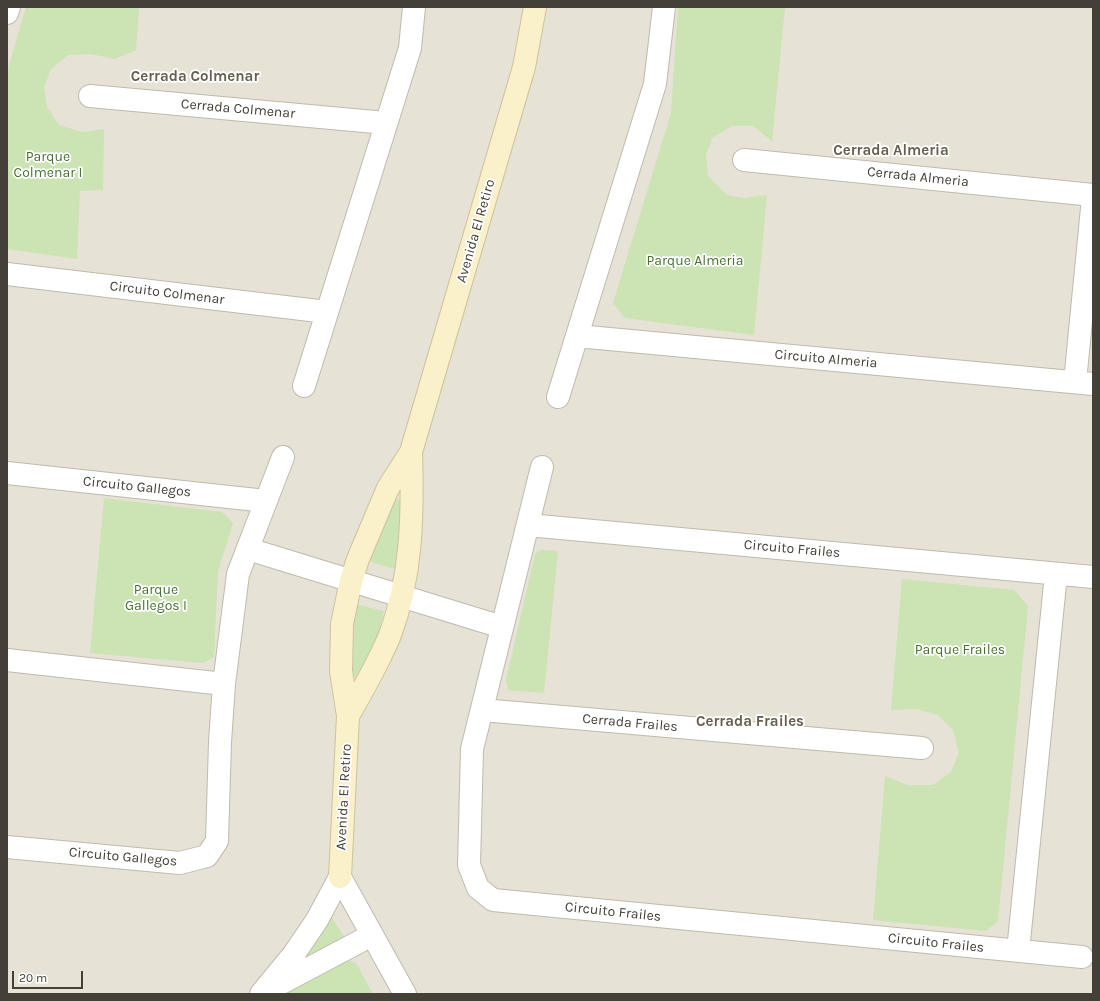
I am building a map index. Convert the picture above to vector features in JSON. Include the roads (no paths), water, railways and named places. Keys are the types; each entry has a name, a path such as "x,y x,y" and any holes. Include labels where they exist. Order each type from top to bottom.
{"street":[{"path":"7,13 9,7"},
{"path":"304,386 410,48 414,7"},
{"name":"Avenida El Retiro","path":"340,877 348,716 341,671 342,624 351,581 358,559 388,488 411,452 524,66 535,7"},
{"path":"558,397 654,84 664,7"},
{"name":"Cerrada Colmenar","path":"90,96 386,123"},
{"name":"Cerrada Almeria","path":"744,160 1093,195"},
{"name":"Circuito Almeria","path":"577,336 1084,383 1093,198"},
{"name":"Circuito Colmenar","path":"7,274 327,312"},
{"name":"Avenida El Retiro","path":"348,716 390,636 406,576 412,515 411,452"},
{"name":"Circuito Gallegos","path":"7,847 180,863 207,856 217,841 220,742 224,684 238,574 283,457"},
{"name":"Circuito Frailes","path":"542,467 472,749 469,865 478,888 493,900 1082,957"},
{"name":"Circuito Gallegos","path":"7,473 266,500"},
{"name":"Circuito Frailes","path":"528,525 1093,577"},
{"path":"248,549 502,627"},
{"path":"1018,951 1056,574"},
{"path":"7,660 224,684"},
{"name":"Cerrada Frailes","path":"482,710 922,748"},
{"path":"340,877 405,994"},
{"path":"261,994 294,954 317,920 340,877"},
{"path":"261,994 372,935"}],"district":[{"name":"Cerrada Colmenar","path":"195,77"},
{"name":"Cerrada Almeria","path":"891,151"},
{"name":"Cerrada Frailes","path":"750,722"}],"park label":[{"name":"Parque Colmenar I","path":"48,166"},
{"name":"Parque Almeria","path":"695,261"},
{"name":"Parque Gallegos I","path":"156,598"},
{"name":"Parque Frailes","path":"960,650"}]}
